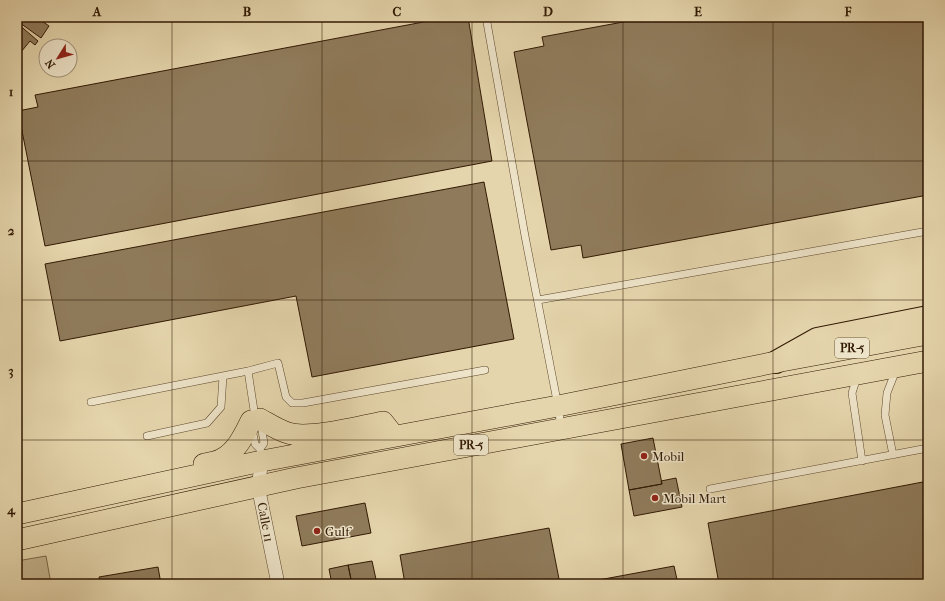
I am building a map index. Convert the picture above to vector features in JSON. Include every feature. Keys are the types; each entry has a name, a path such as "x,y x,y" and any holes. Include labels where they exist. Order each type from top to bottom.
{"highway":[{"path":"776,362 817,338 928,316"}],"main road":[{"name":"PR-5","path":"17,514 186,478 261,455 394,436 558,406 776,362 928,334"},
{"path":"858,373 867,359 928,346"},
{"name":"PR-5","path":"17,540 258,486 928,361"},
{"path":"186,478 195,467 222,459 240,443 255,419 289,434 305,435 383,422 394,436"}],"street":[{"name":"Calle 11","path":"261,455 258,486 278,584"}],"lane":[{"path":"486,17 561,429"},
{"path":"538,300 928,231"},
{"path":"91,402 248,371 278,363 286,397 292,402 303,403 485,370"},
{"path":"893,455 885,415 887,393 897,367"},
{"path":"248,371 255,419 264,443 261,455"},
{"path":"858,373 852,393 862,461"},
{"path":"147,436 207,423 221,407 223,376"},
{"path":"710,489 928,448"}],"shaded area":[{"path":"46,556 51,584 17,584 17,561"}],"building":[{"path":"24,17 36,17 49,26 41,38 20,23"},
{"path":"450,17 468,17 492,161 45,246 18,111 38,107 35,95"},
{"path":"650,17 928,17 928,195 583,258 581,245 551,250 514,52 544,46 542,37"},
{"path":"17,23 38,41 35,45 30,41 21,52 17,49"},
{"path":"484,182 514,339 312,377 296,296 60,341 45,264"},
{"path":"653,438 662,484 629,490 621,444"},
{"name":"Mobil Mart","path":"676,478 682,507 634,516 629,490 662,484 661,481"},
{"path":"928,481 928,584 719,584 708,523"},
{"path":"365,503 371,533 302,546 296,516"},
{"path":"549,528 560,584 405,584 400,555"},
{"path":"372,561 377,584 352,584 348,565"},
{"path":"348,565 352,584 332,584 329,569"},
{"path":"674,566 678,584 577,584"},
{"path":"158,567 161,584 101,584 99,577"}],"place":[{"name":"Mobil","path":"644,456"},
{"name":"Mobil Mart","path":"655,498"},
{"name":"Gulf","path":"317,531"}]}
